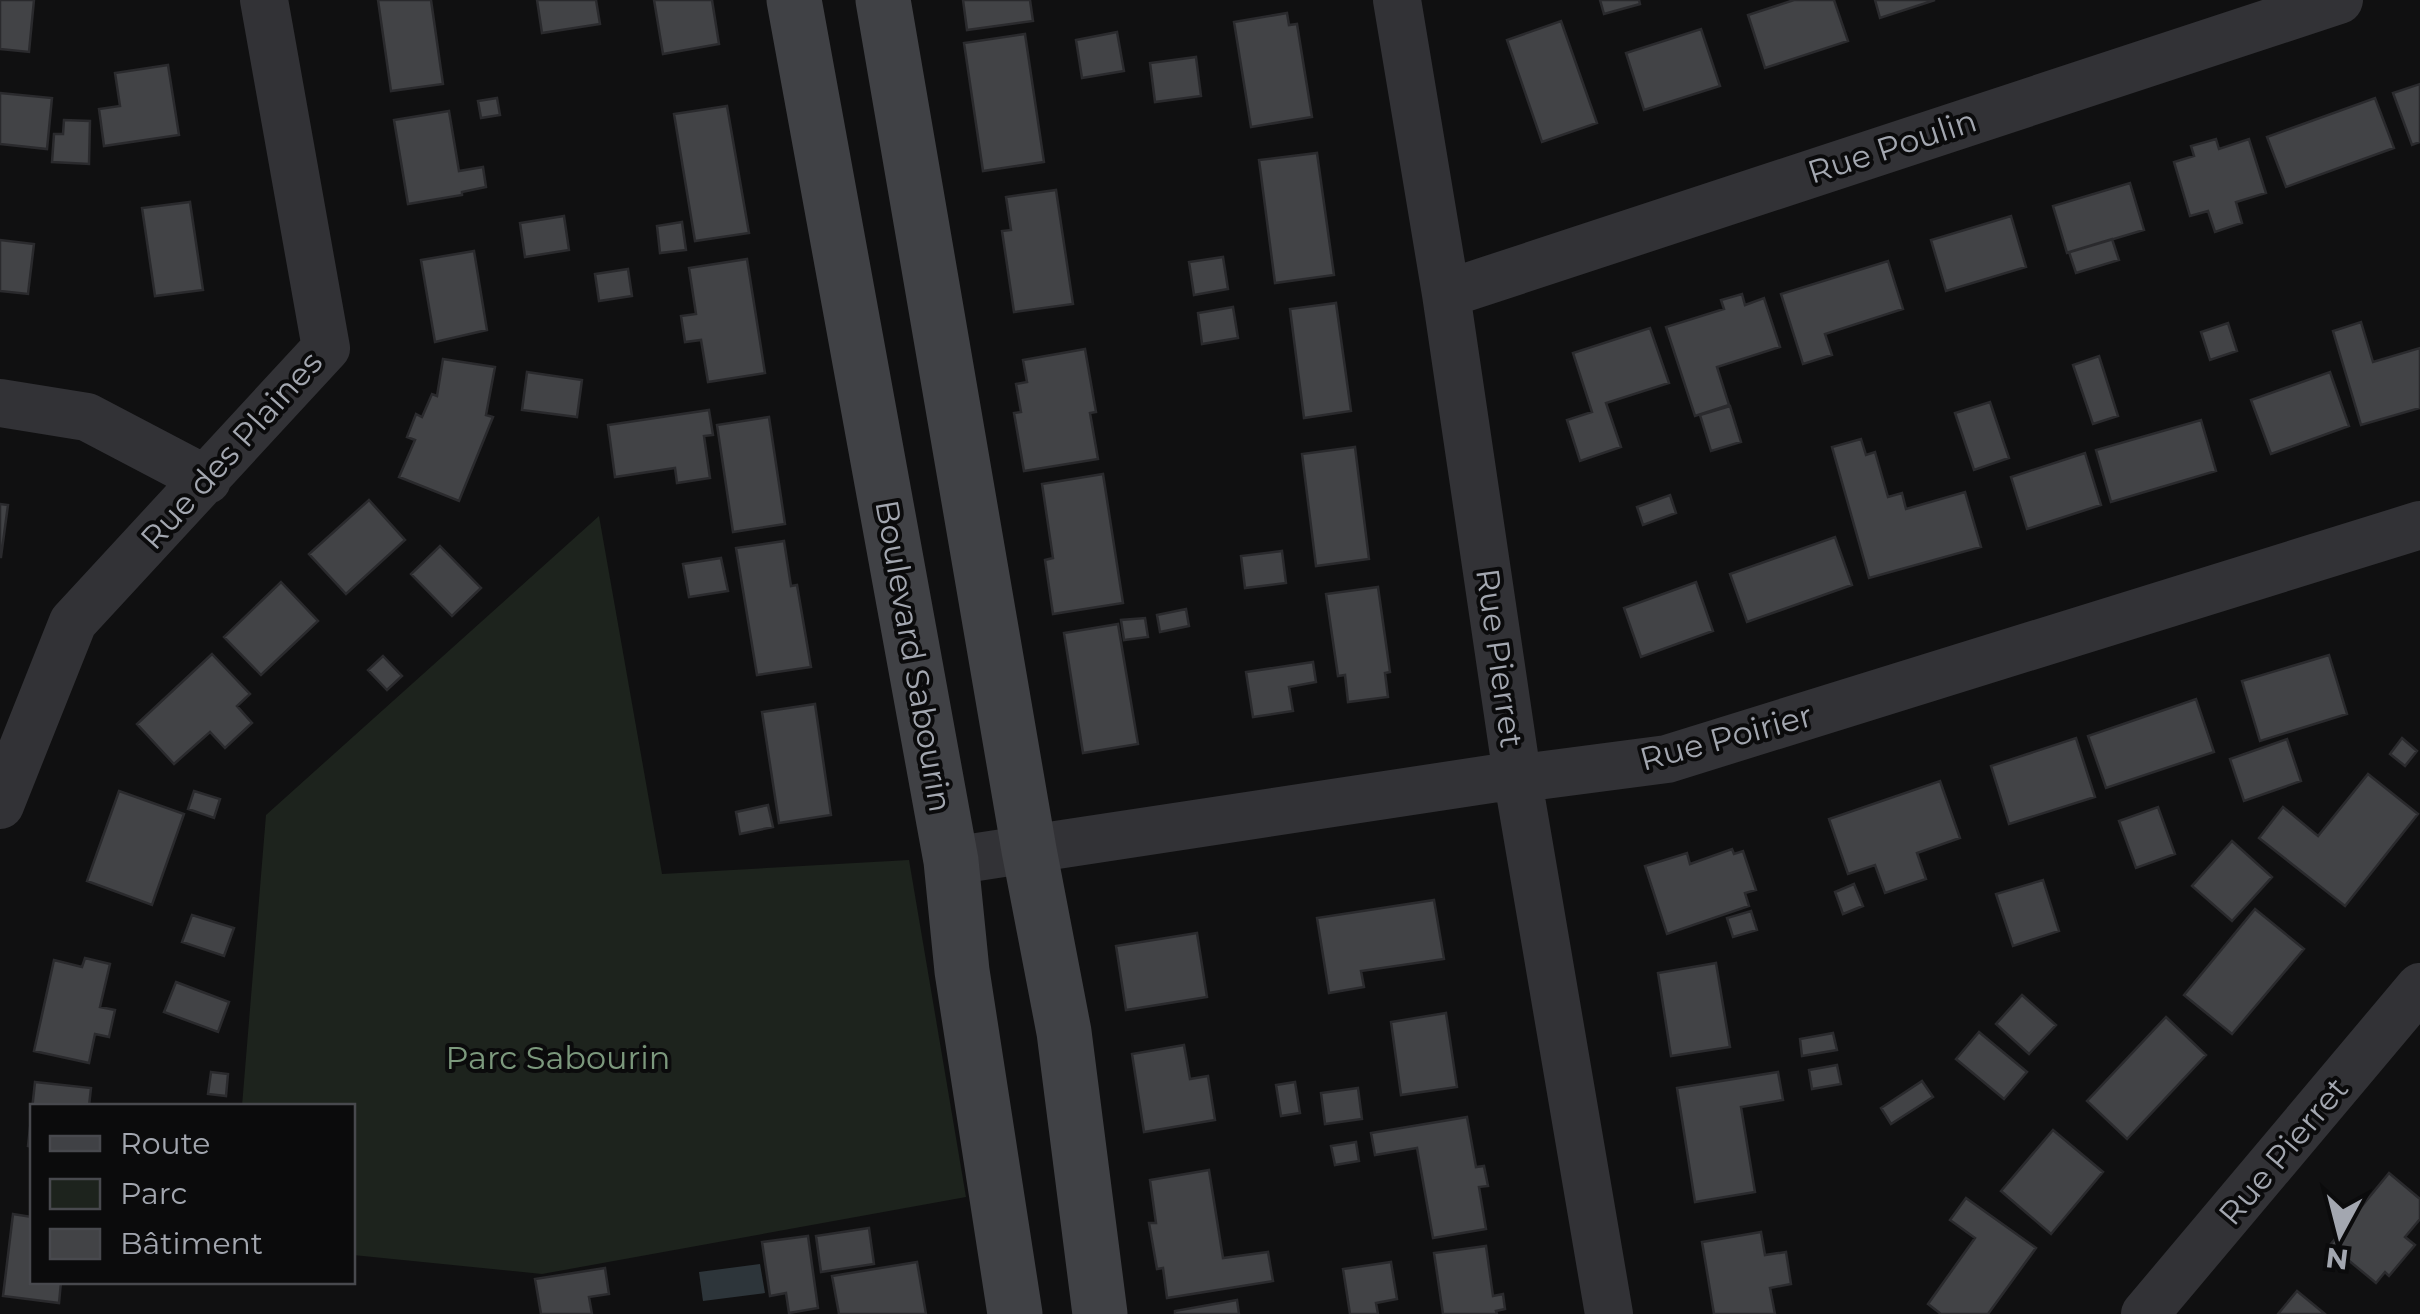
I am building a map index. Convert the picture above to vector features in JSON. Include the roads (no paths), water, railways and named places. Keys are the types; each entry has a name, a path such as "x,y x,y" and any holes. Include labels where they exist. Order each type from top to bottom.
{"street":[{"name":"Rue des Plaines","path":"0,806 73,622 326,348 264,0"},
{"name":"Boulevard Sabourin","path":"794,0 951,861 962,971 1015,1314"},
{"path":"883,0 1029,850 1064,1032 1100,1314"},
{"name":"Rue Pierret","path":"1397,0 1446,294 1517,775 1609,1314"},
{"name":"Rue Poulin","path":"1446,294 2339,0"},
{"path":"0,403 87,417 207,480"},
{"name":"Rue Poirier","path":"951,861 1517,775 1536,776 1666,759 2420,524"},
{"name":"Rue Pierret","path":"2146,1314 2413,1012"}],"park label":[{"name":"Parc Sabourin","path":"558,1057"}]}
